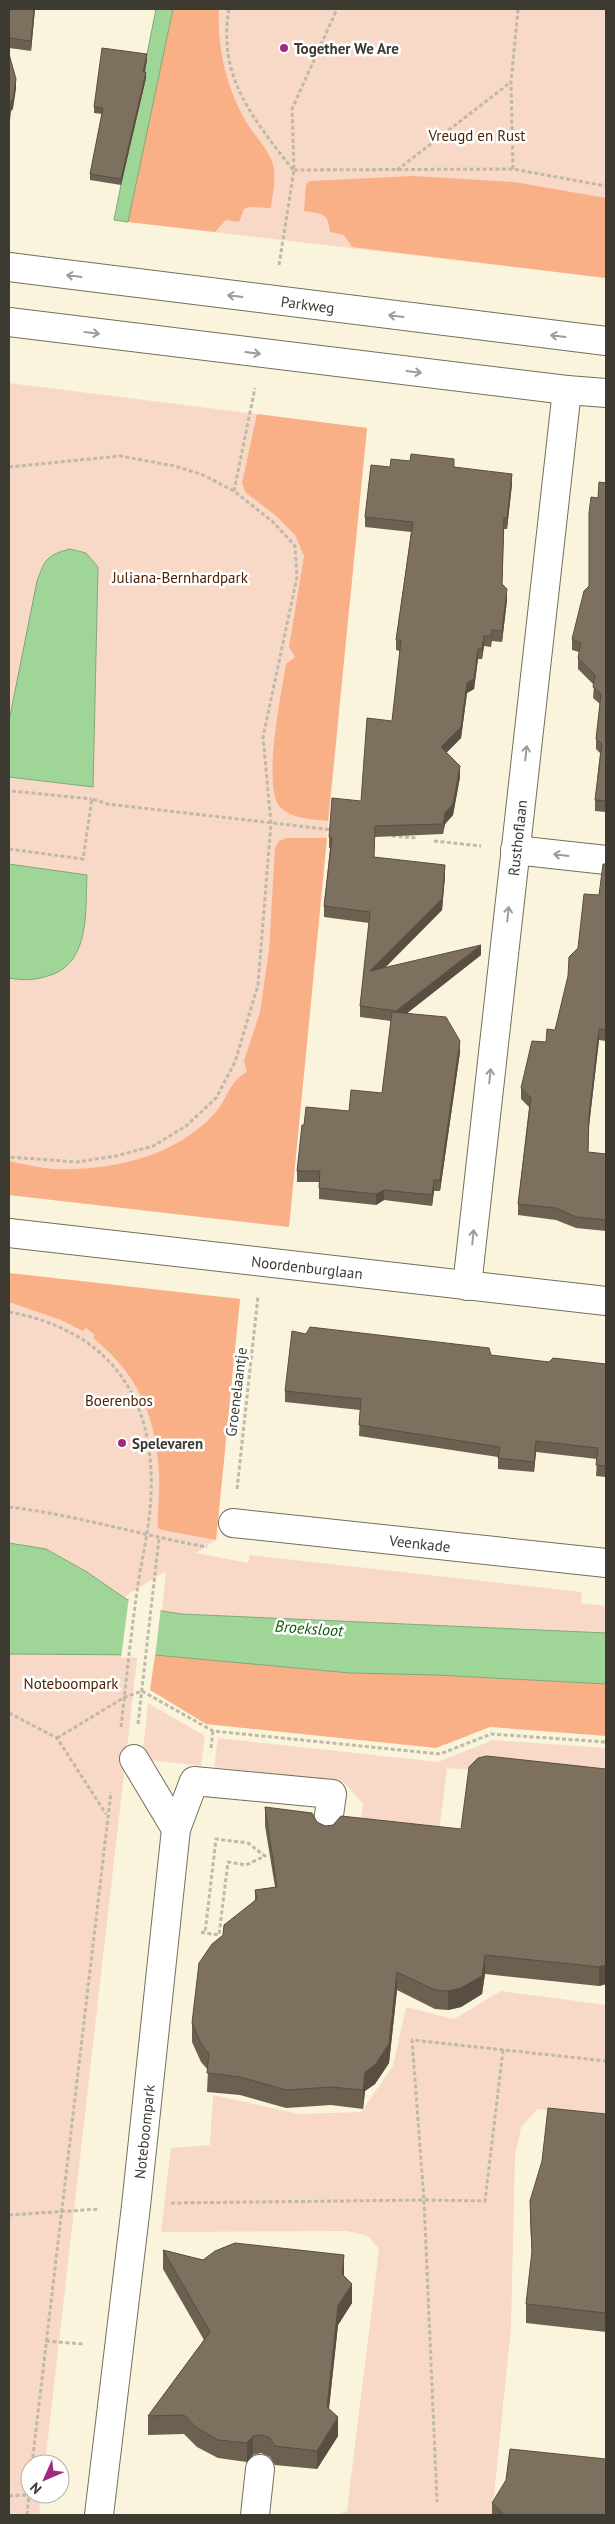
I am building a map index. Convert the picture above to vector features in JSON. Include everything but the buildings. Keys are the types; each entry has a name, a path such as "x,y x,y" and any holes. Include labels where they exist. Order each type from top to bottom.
{"street":[{"name":"Parkweg","path":"9,267 606,341"},
{"path":"9,322 568,390 606,393"},
{"name":"Rusthoflaan","path":"467,1286 568,390"},
{"path":"515,850 606,860"},
{"name":"Noordenburglaan","path":"9,1233 606,1301"},
{"name":"Veenkade","path":"233,1523 606,1563"},
{"path":"134,1759 176,1829"},
{"name":"Noteboompark","path":"99,2515 136,2206 176,1829 194,1781 332,1794 327,1830"},
{"path":"255,2515 260,2469"}],"path":[{"path":"229,9 225,33 233,76 250,114 294,170"},
{"path":"294,170 292,109 337,9"},
{"path":"513,169 511,82 518,9"},
{"path":"397,170 511,82"},
{"path":"294,170 513,169 606,186"},
{"path":"234,491 250,413"},
{"path":"9,467 120,456 194,472 234,491 273,522 295,546 297,577 263,737 271,823 258,985 235,1062 216,1098 186,1126 153,1146 116,1156 77,1162 9,1157"},
{"path":"12,791 92,799 108,804 339,830"},
{"path":"9,849 83,859 92,799"},
{"path":"388,835 417,838"},
{"path":"434,840 515,850"},
{"name":"Groenelaantje","path":"233,1523 262,1263"},
{"path":"9,1312 63,1329 84,1339 103,1353 120,1373 133,1393 143,1421 149,1449 152,1494 136,1599 120,1736"},
{"path":"9,1507 40,1511 159,1538 134,1759"},
{"path":"57,1738 125,1697 142,1692 212,1731 440,1754 491,1734 606,1742"},
{"path":"9,1713 57,1738 107,1815"},
{"path":"33,2454 111,1789"},
{"path":"166,1928 219,1935 228,1862 246,1865 266,1856 248,1843 216,1839 205,1933"},
{"path":"437,2502 424,2200 412,2040 606,2061"},
{"path":"9,2215 160,2203 485,2201 503,2050"}],"green space":[{"name":"Vreugd en Rust","path":"161,9 606,9 606,278 120,221"},
{"name":"Juliana-Bernhardpark","path":"9,383 367,428 289,1227 9,1195"},
{"name":"Boerenbos","path":"9,1273 240,1299 216,1540 196,1553 248,1563 250,1555 582,1592 581,1603 606,1606 606,1633 181,1614 162,1611 166,1571 127,1595 126,1599 9,1558"},
{"name":"Noteboompark","path":"9,1618 141,1625 46,2454 20,2454 20,2504 40,2504 39,2515 9,2515"},
{"path":"148,1703 205,1736 201,1766 142,1759"},
{"path":"218,1738 438,1762 493,1740 606,1748 606,1780 447,1768 439,1833 360,1824 363,1803 344,1783 214,1767"},
{"path":"501,1991 606,2005 606,2116 537,2109 521,2128 515,2156 511,2328 492,2515 335,2515 347,2511 379,2249 368,2236 347,2231 161,2232 171,2148 210,2145 213,2095 299,2114 361,2112 393,2066 406,2007 454,2019"}],"shaded area":[{"path":"173,9 219,9 221,52 228,80 238,107 266,150 274,169 271,208 250,207 244,209 239,222 226,220 215,232 128,222"},
{"path":"413,176 514,182 606,198 606,278 352,247 344,235 330,232 326,217 304,211 306,185 309,181"},
{"path":"257,414 367,428 328,821 303,818 286,812 281,808 275,797 273,781 274,739 286,664 295,657 289,647 304,556 295,535 275,515 245,492 242,483"},
{"path":"286,838 327,838 289,1227 9,1195 9,1161 37,1167 76,1169 120,1164 162,1151 181,1141 199,1128 219,1108 237,1080 247,1072 244,1061 260,1012 269,950 275,848 279,841"},
{"path":"9,1273 240,1299 216,1540 158,1528 159,1481 154,1433 142,1398 133,1382 122,1366 93,1338 95,1335 86,1328 83,1331 61,1320 9,1302"},
{"path":"155,1655 350,1673 437,1675 606,1684 606,1736 490,1727 436,1748 206,1724 150,1690"}],"water":[{"path":"156,9 173,9 128,222 114,220"},
{"path":"70,549 86,553 98,567 93,787 9,777 9,721 37,581 48,559 56,553"},
{"path":"9,864 87,875 85,918 79,946 73,958 64,968 51,975 30,979 9,978"},
{"name":"Broeksloot","path":"9,1543 46,1549 87,1572 126,1599 162,1611 181,1614 606,1633 606,1684 437,1675 350,1673 155,1655 9,1654"}],"pier":[{"path":"129,1597 161,1607 155,1657 121,1658"}],"place":[{"name":"Together We Are","path":"284,48"},
{"name":"Spelevaren","path":"122,1443"}]}
